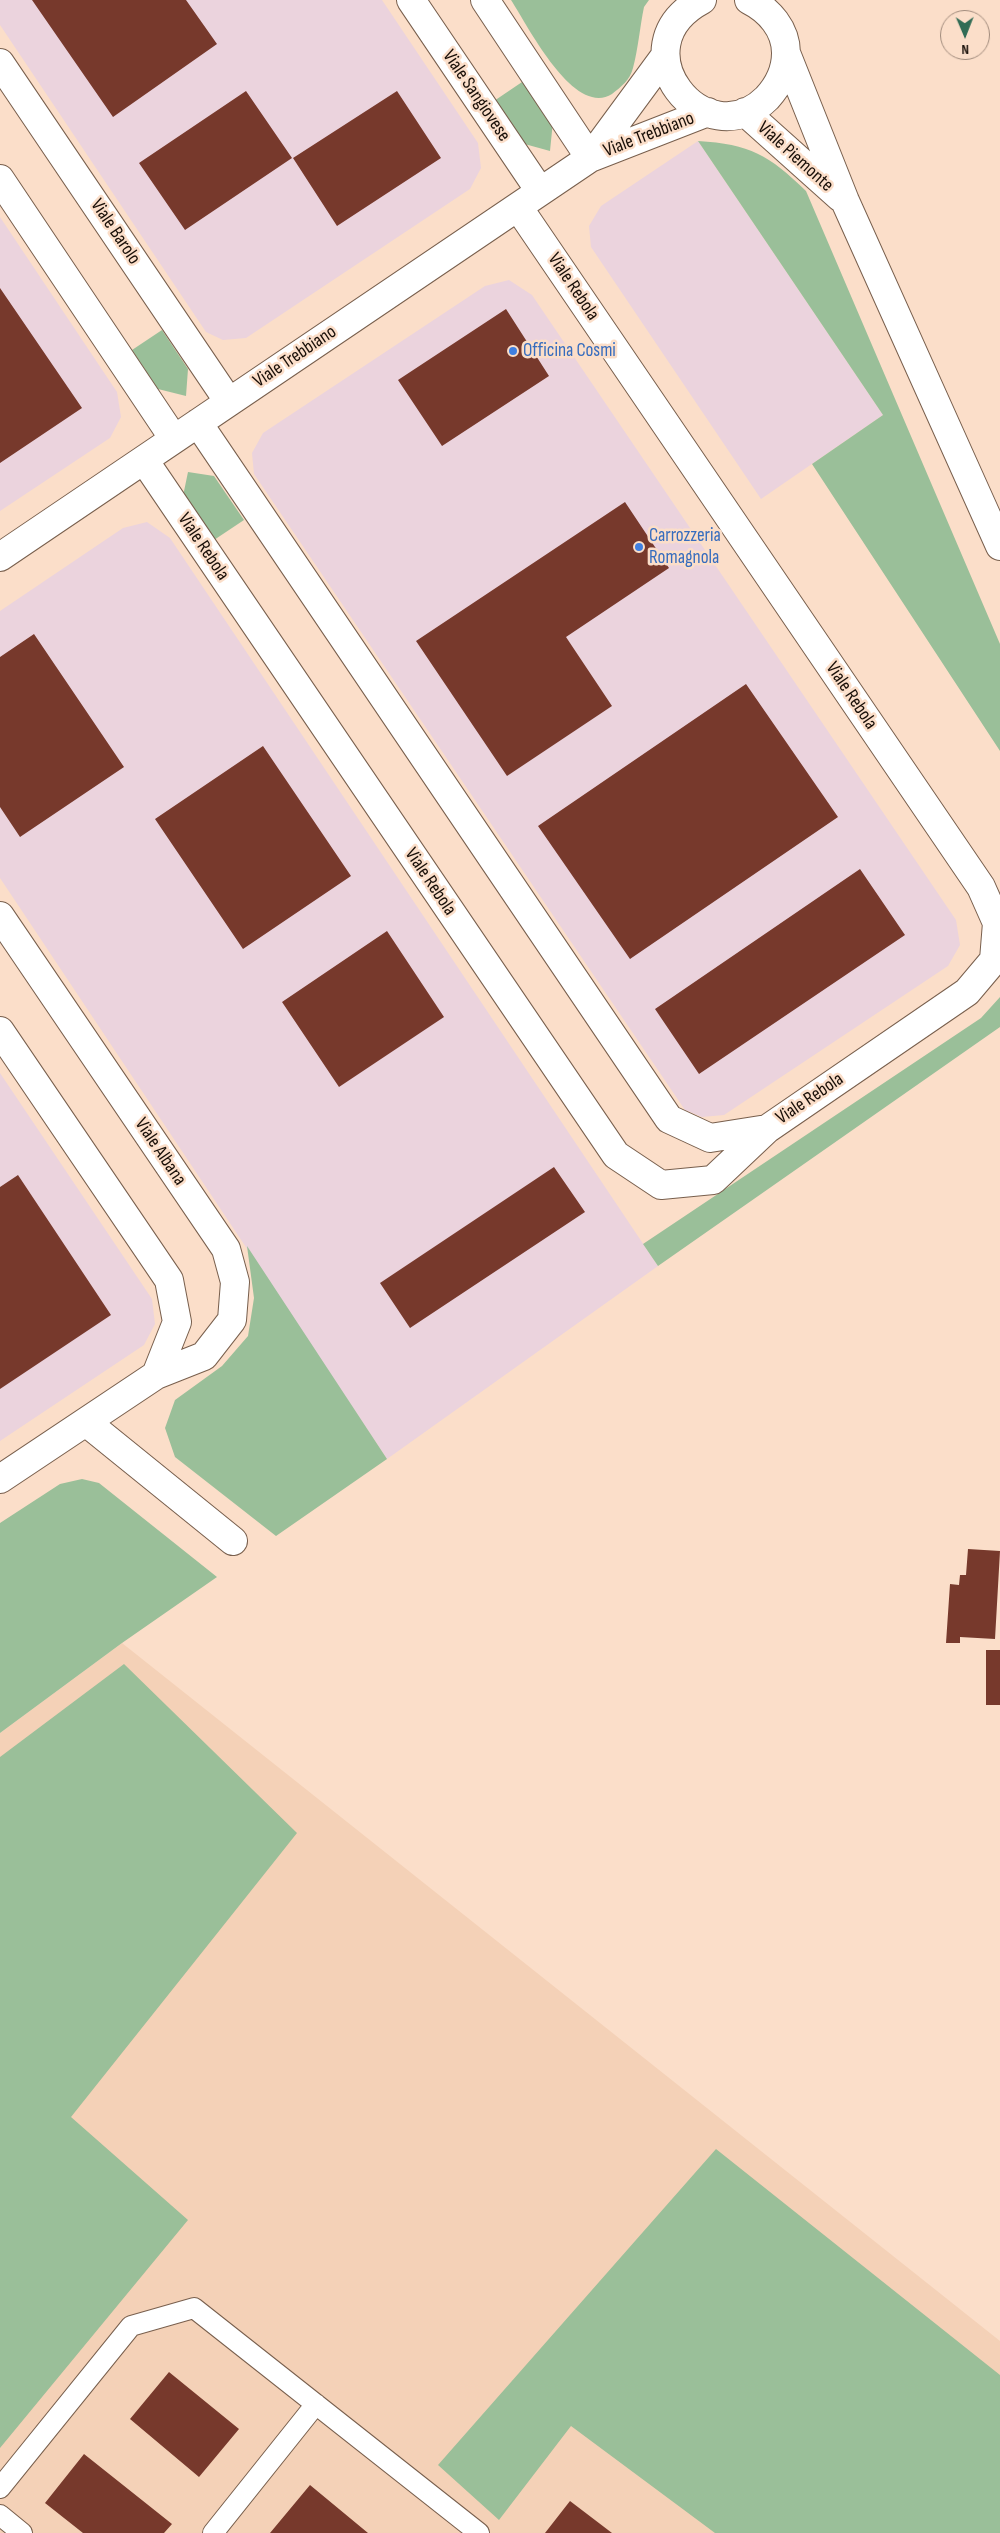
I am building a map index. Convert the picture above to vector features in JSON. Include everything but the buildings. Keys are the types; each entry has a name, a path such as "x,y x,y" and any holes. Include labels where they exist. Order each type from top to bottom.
{"street":[{"name":"Viale Sangiovese","path":"412,0 540,191"},
{"path":"484,0 590,158"},
{"path":"693,2 676,21 668,38 665,56 669,75 677,91 691,105 708,112 727,115 746,112 762,102 775,89 783,72 786,53"},
{"path":"755,2 773,18 782,34 786,53 845,202 1000,546"},
{"name":"Viale Trebbiano","path":"590,158 665,56"},
{"name":"Viale Barolo","path":"0,63 230,402"},
{"name":"Viale Trebbiano","path":"0,557 590,158 708,112"},
{"name":"Viale Piemonte","path":"746,112 845,202"},
{"path":"0,179 174,439"},
{"name":"Viale Rebola","path":"144,460 616,1155 661,1185 713,1180 767,1129 967,992 994,960 997,923 976,879 518,206"},
{"name":"Viale Rebola","path":"198,423 669,1119 710,1138 767,1129"},
{"name":"Viale Albana","path":"0,916 226,1249 236,1282 232,1320 204,1356 156,1375 0,1479"},
{"path":"0,1031 170,1280 177,1322 156,1375"},
{"path":"86,1422 233,1541"}],"lane":[{"path":"0,2488 131,2326 194,2308 479,2533"},
{"path":"213,2533 316,2404"},
{"path":"0,2515 22,2533"}],"shaded area":[{"path":"0,0 382,0 478,143 481,168 470,189 246,338 223,340 206,332 0,25"},
{"path":"698,141 883,415 761,499 591,247 589,226 601,206"},
{"path":"0,217 117,392 121,417 110,438 0,511"},
{"path":"509,280 532,295 956,920 960,945 948,966 724,1115 702,1117 685,1110 254,474 252,453 263,433 485,286"},
{"path":"147,522 170,538 658,1266 387,1459 0,878 0,611 123,528"},
{"path":"0,1073 152,1299 155,1324 144,1345 0,1441"},
{"path":"122,1643 1000,2341 1000,2533 0,2533 0,1733"}],"green space":[{"path":"511,0 649,0 644,7 635,61 632,72 627,80 612,94 597,98 583,93 568,82 554,66"},
{"path":"525,80 553,121 550,151 521,143 494,101"},
{"path":"698,141 732,145 758,154 781,168 806,191 1000,644 1000,751 812,464 883,415"},
{"path":"162,330 188,369 186,396 158,389 132,350"},
{"path":"188,472 214,476 244,520 214,540 183,496"},
{"path":"1000,997 1000,1027 658,1266 643,1244 981,1018"},
{"path":"247,1246 387,1459 276,1536 175,1457 165,1428 175,1400 222,1366 248,1336 254,1298"},
{"path":"82,1479 99,1483 217,1577 122,1643 0,1733 0,1523 60,1484"},
{"path":"124,1664 297,1833 71,2117 188,2220 0,2448 0,1757"},
{"path":"716,2149 1000,2375 1000,2533 715,2533 571,2426 499,2520 438,2465"}],"place":[{"name":"Officina Cosmi","path":"513,351"},
{"name":"Carrozzeria Romagnola","path":"639,547"}]}
